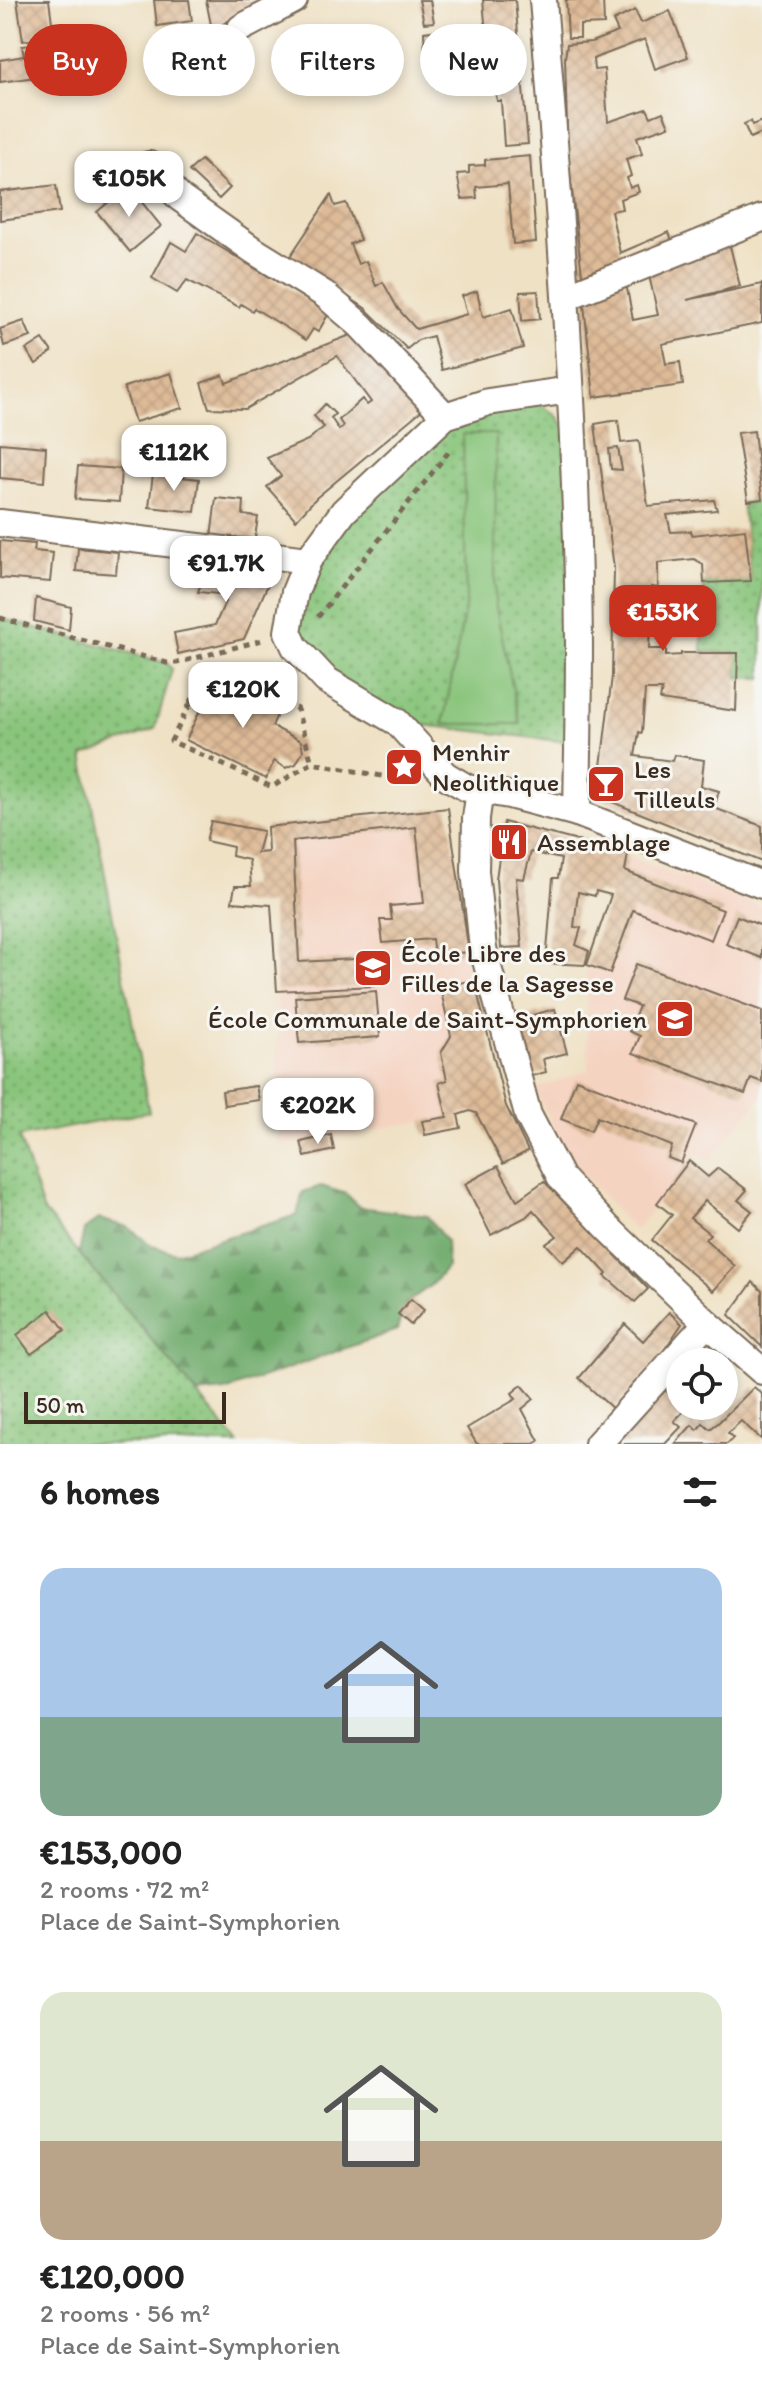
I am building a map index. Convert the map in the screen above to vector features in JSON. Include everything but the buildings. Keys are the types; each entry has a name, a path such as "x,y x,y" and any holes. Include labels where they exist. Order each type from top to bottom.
{"street":[{"path":"249,24 294,0"},
{"path":"543,0 566,297 570,390 579,642 577,813"},
{"path":"149,165 180,198 253,250 324,294 406,372 445,416"},
{"path":"566,297 762,218"},
{"path":"570,390 488,402 445,416 344,511 308,560 295,592 291,640 326,680 400,724 445,775 467,788 577,813 762,885"},
{"path":"0,523 308,560"},
{"path":"480,790 475,871 483,949 528,1115 561,1178 608,1228 762,1371"},
{"path":"598,1444 707,1323"}],"path":[{"path":"387,777 312,763 272,787 171,741 206,670 285,668 291,640 460,438 445,416"},
{"path":"0,618 167,663 291,640"},
{"path":"217,670 297,709 312,763"},
{"path":"190,704 201,708"}],"shaded area":[{"name":"École Libre des Filles de la Sagesse","path":"448,808 474,980 480,1111 278,1146 277,991 267,827"},
{"name":"École Communale de Saint-Symphorien","path":"629,857 762,907 762,1096 710,1161 699,1153 635,1230 578,1169 535,1089 588,1070 586,969"}],"green space":[{"path":"539,403 557,416 572,437 578,743 397,722 326,680 289,613 308,560 445,416"},
{"path":"463,434 496,434 495,603 520,724 443,724 466,603"},
{"path":"762,502 762,678 738,678 737,653 702,652 704,583 751,580 742,503"},
{"path":"0,618 167,663 172,669 155,729 83,756 149,1112 19,1137 43,1210 239,1444 0,1444"},
{"path":"321,1186 346,1194 360,1207 427,1216 446,1241 447,1267 431,1285 405,1304 397,1330 225,1391 197,1394 79,1253 84,1230 99,1219 128,1227 152,1246 176,1253 297,1215 303,1192"}],"place":[{"name":"Menhir Neolithique","path":"404,767"},
{"name":"Les Tilleuls","path":"606,784"},
{"name":"Assemblage","path":"509,842"},
{"name":"École Libre des Filles de la Sagesse","path":"373,968"},
{"name":"École Communale de Saint-Symphorien","path":"675,1019"}]}
